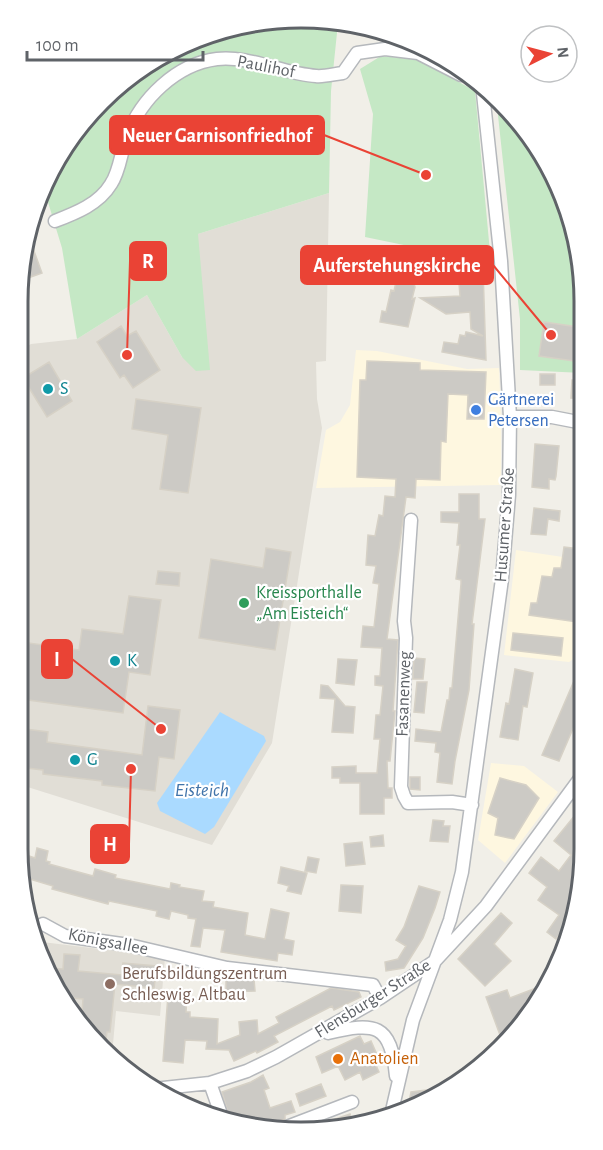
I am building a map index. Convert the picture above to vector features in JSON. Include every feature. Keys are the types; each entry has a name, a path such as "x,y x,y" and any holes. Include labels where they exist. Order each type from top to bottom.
{"street":[{"name":"Paulihof","path":"55,221 89,206 103,194 112,183 127,135 137,117 152,96 170,78 191,66 218,59 248,62 316,76 343,73 357,54 386,49 413,52"},
{"name":"Husumer Straße","path":"393,1106 413,1020 450,920 462,872 502,579 509,495 510,417 501,261 483,97"},
{"path":"510,417 552,417 574,421"},
{"name":"Fasanenweg","path":"411,520 404,621 406,650 401,787 408,803 452,802 472,805"},
{"name":"Flensburger Straße","path":"170,1087 210,1083 247,1071 380,998 435,961 486,906 574,787"},
{"name":"Königsallee","path":"43,924 65,936 129,945 227,968 373,985 380,998"},
{"path":"314,1036 356,1026 371,1027 381,1031 391,1046 397,1086"},
{"path":"210,1083 219,1108"},
{"path":"300,1122 352,1102"}],"shaded area":[{"path":"329,193 326,361 316,362 317,399 322,428 272,743 212,845 28,787 28,346 77,339 147,295 182,357 198,234"},
{"name":"Gärtnerei Petersen","path":"356,350 377,351 467,369 499,368 501,485 316,488 326,430 340,422 350,405"},
{"path":"516,550 574,559 574,659 569,662 504,655"},
{"path":"491,763 524,766 558,792 505,863 478,840"},
{"name":"Berufsbildungszentrum Schleswig, Altbau","path":"45,942 165,957 160,1016 116,1011 113,1046 85,1015 65,985"}],"green space":[{"path":"284,29 337,31 331,91 329,193 198,234 210,370 196,371 182,357 147,295 77,339 62,248 48,201 49,197 65,165 85,135 121,96 165,65 214,43 248,34"},
{"path":"381,56 419,60 475,91 491,263 365,237 373,114 360,69"},
{"path":"497,111 518,135 538,165 554,197 565,231 574,284 574,373 520,370 520,319"}],"water":[{"name":"Eisteich","path":"220,712 264,736 266,741 214,827 205,834 160,811 157,803"}],"building":[{"path":"34,250 42,273 30,277"},
{"path":"457,257 472,260 470,270 483,269 486,360 442,352 444,342 458,344 460,335 465,336 466,332 483,336 471,329 470,312 446,314 420,298 460,296"},
{"path":"398,263 408,265 415,287 412,299 415,298 408,327 380,322 382,311 386,312 391,290 394,291"},
{"path":"544,322 574,326 574,361 539,356"},
{"path":"121,326 127,336 136,331 160,370 133,388 124,375 120,378 97,342"},
{"path":"367,361 420,363 420,370 486,372 484,419 467,419 468,395 448,394 446,442 441,441 440,480 416,479 415,498 406,497 387,639 398,640 393,711 395,711 390,761 387,761 388,788 392,788 392,798 384,798 384,814 360,814 360,783 340,783 340,778 332,778 332,767 356,766 356,773 377,773 380,739 374,739 376,715 380,715 383,686 375,685 375,676 380,676 382,648 361,647 363,626 374,627 379,584 373,583 376,566 366,565 368,535 375,536 379,515 383,516 385,496 395,497 396,479 357,477 360,380 366,380"},
{"name":"S","path":"49,362 72,401 47,417 28,386 28,375"},
{"path":"540,374 555,374 555,385 540,385"},
{"path":"572,380 574,380 574,398 571,398"},
{"path":"136,399 201,408 188,493 160,489 168,435 132,429"},
{"path":"535,444 559,446 556,476 555,480 549,479 549,489 532,487"},
{"path":"459,494 479,494 479,519 485,519 472,624 474,624 469,690 452,784 437,782 440,753 435,752 436,743 415,741 416,729 441,732 450,688 452,688 461,584 461,580 456,579 460,545 457,545 459,523 441,522 441,512 459,512"},
{"path":"534,508 560,511 559,521 548,519 546,535 531,534"},
{"path":"564,547 574,548 574,622 529,615 531,603 537,603 542,576 552,577 554,568 561,568"},
{"name":"Kreissporthalle „Am Eisteich“","path":"266,548 291,552 275,650 199,638 211,559 263,568"},
{"path":"158,571 180,573 179,586 156,584"},
{"name":"K","path":"129,596 161,600 150,675 129,672 123,713 28,700 29,643 79,650 82,629 123,634"},
{"path":"513,633 563,638 561,656 511,650"},
{"path":"414,658 425,659 423,679 413,679"},
{"path":"338,659 357,660 354,685 336,683"},
{"path":"515,669 533,673 527,707 523,706 518,740 500,737"},
{"path":"574,681 574,726 559,761 542,755"},
{"path":"417,682 427,682 424,713 414,712"},
{"path":"321,685 328,686 345,706 355,707 353,733 332,732 335,699 320,698"},
{"path":"148,706 180,710 174,759 159,757 155,791 102,785 102,781 43,774 43,770 28,768 28,729 48,732 47,742 142,755"},
{"path":"410,777 420,777 420,790 410,789"},
{"path":"500,778 526,785 539,798 514,839 495,835 498,818 488,813"},
{"path":"574,816 572,884 565,919 561,933 556,939 547,932 559,915 538,900 547,887 529,873 541,857 559,871 571,855 554,841"},
{"path":"433,820 444,821 443,826 450,826 448,842 430,841"},
{"path":"383,835 384,846 371,847 370,837"},
{"path":"362,842 365,864 346,866 344,844"},
{"path":"37,848 48,851 46,861 50,862 49,864 93,876 95,869 116,875 115,878 170,889 171,883 180,885 179,887 204,891 202,901 214,902 213,907 248,913 245,935 265,939 271,909 289,913 284,939 294,941 292,955 278,953 277,961 221,952 225,930 203,928 200,947 191,946 196,919 171,911 169,919 156,916 157,911 109,901 108,904 52,889 53,886 30,879 29,858 35,858"},
{"path":"308,857 319,859 316,873 305,871"},
{"path":"281,867 307,873 301,894 287,891 289,886 278,883"},
{"path":"341,885 363,886 361,913 339,911"},
{"path":"419,886 440,892 435,908 423,938 404,968 386,971 385,962 398,959 406,946 396,940 404,927"},
{"path":"501,913 512,923 494,944 511,961 485,986 458,959"},
{"path":"64,954 80,955 78,971 122,975 123,963 157,966 154,988 115,984 110,1032 107,1032 106,1040 82,1011 83,999 74,998 65,985 57,969 63,969"},
{"path":"226,976 254,979 255,991 226,992"},
{"path":"331,988 359,992 361,997 334,1010 332,1006 274,1036 278,1042 234,1061 229,1050 206,1049 207,1041 185,1040 183,1063 163,1061 168,995 187,997 186,1012 190,1012 190,1017 218,1019 217,1044 240,1035 239,1022 257,1020 258,1034 279,1023 276,1017"},
{"path":"536,988 500,1036 486,997 507,990 510,998"},
{"path":"360,1036 364,1044 371,1041 379,1059 374,1061 379,1072 363,1080 360,1072 345,1080 338,1066 322,1073 316,1057"},
{"path":"263,1075 269,1088 264,1090 270,1108 291,1101 295,1112 285,1115 285,1119 281,1121 228,1111 222,1092 251,1082"},
{"path":"321,1084 326,1096 300,1106 296,1094"},
{"path":"428,1090 409,1099 411,1092"},
{"path":"350,1114 351,1117 337,1119 335,1119"}],"place":[{"name":"Neuer Garnisonfriedhof","path":"426,175"},
{"name":"Auferstehungskirche","path":"551,335"},
{"name":"R","path":"127,355"},
{"name":"S","path":"48,389"},
{"name":"Gärtnerei Petersen","path":"476,410"},
{"name":"Kreissporthalle „Am Eisteich“","path":"244,603"},
{"name":"K","path":"115,661"},
{"name":"I","path":"161,729"},
{"name":"G","path":"75,760"},
{"name":"H","path":"131,769"},
{"name":"Berufsbildungszentrum Schleswig, Altbau","path":"110,984"},
{"name":"Anatolien","path":"338,1059"}]}
